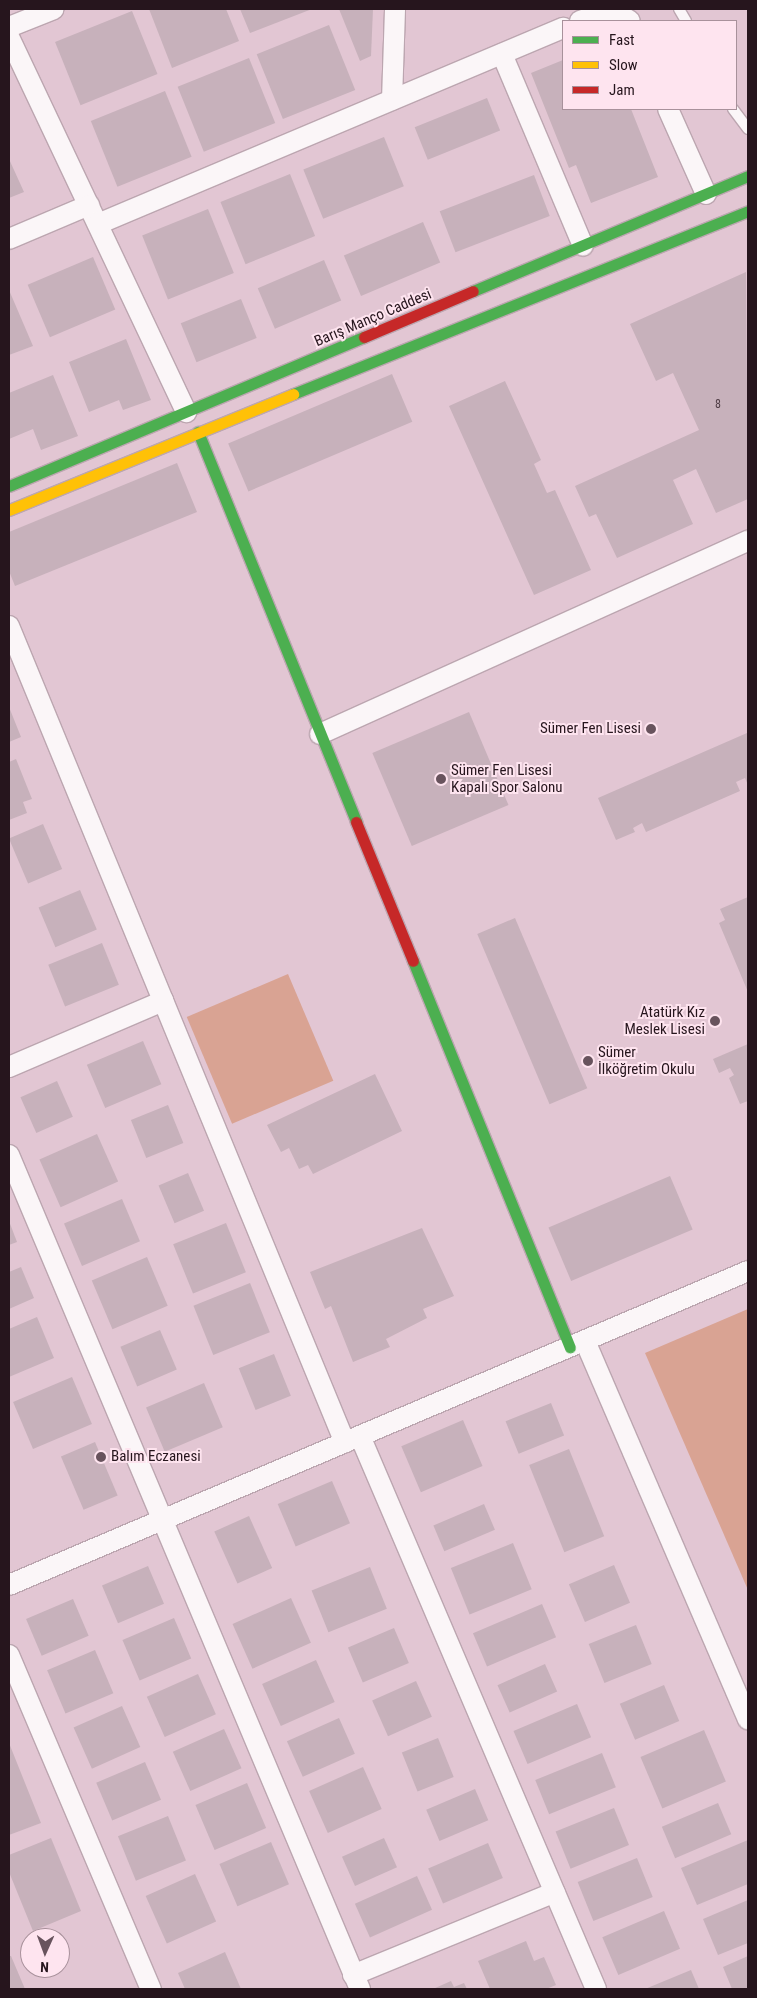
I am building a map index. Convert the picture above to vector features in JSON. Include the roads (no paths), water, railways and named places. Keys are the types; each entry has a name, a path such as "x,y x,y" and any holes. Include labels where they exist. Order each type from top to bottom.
{"street":[{"path":"9,27 54,9"},
{"path":"392,100 395,9"},
{"path":"583,20 606,12 622,16 628,20"},
{"path":"98,224 562,28"},
{"path":"9,36 186,412"},
{"path":"502,54 583,246"},
{"path":"668,110 706,194"},
{"name":"Barış Manço Caddesi","path":"9,486 748,176"},
{"path":"9,239 90,205"},
{"path":"9,510 748,211"},
{"path":"198,432 320,734 578,1344 748,1719"},
{"path":"320,734 748,541"},
{"path":"9,626 162,1000 352,1440 555,1892 596,1989"},
{"path":"9,1067 162,1000"},
{"path":"9,1155 357,1982 555,1892"},
{"path":"9,1585 748,1271"},
{"path":"9,1655 151,1989"}],"lane":[{"path":"679,9 685,20"},
{"path":"733,110 748,129"}],"place":[{"name":"Sümer Fen Lisesi","path":"651,729"},
{"name":"Sümer Fen Lisesi Kapalı Spor Salonu","path":"441,779"},
{"name":"Atatürk Kız Meslek Lisesi","path":"715,1021"},
{"name":"Sümer İlköğretim Okulu","path":"588,1061"},
{"name":"Balım Eczanesi","path":"101,1457"}]}
